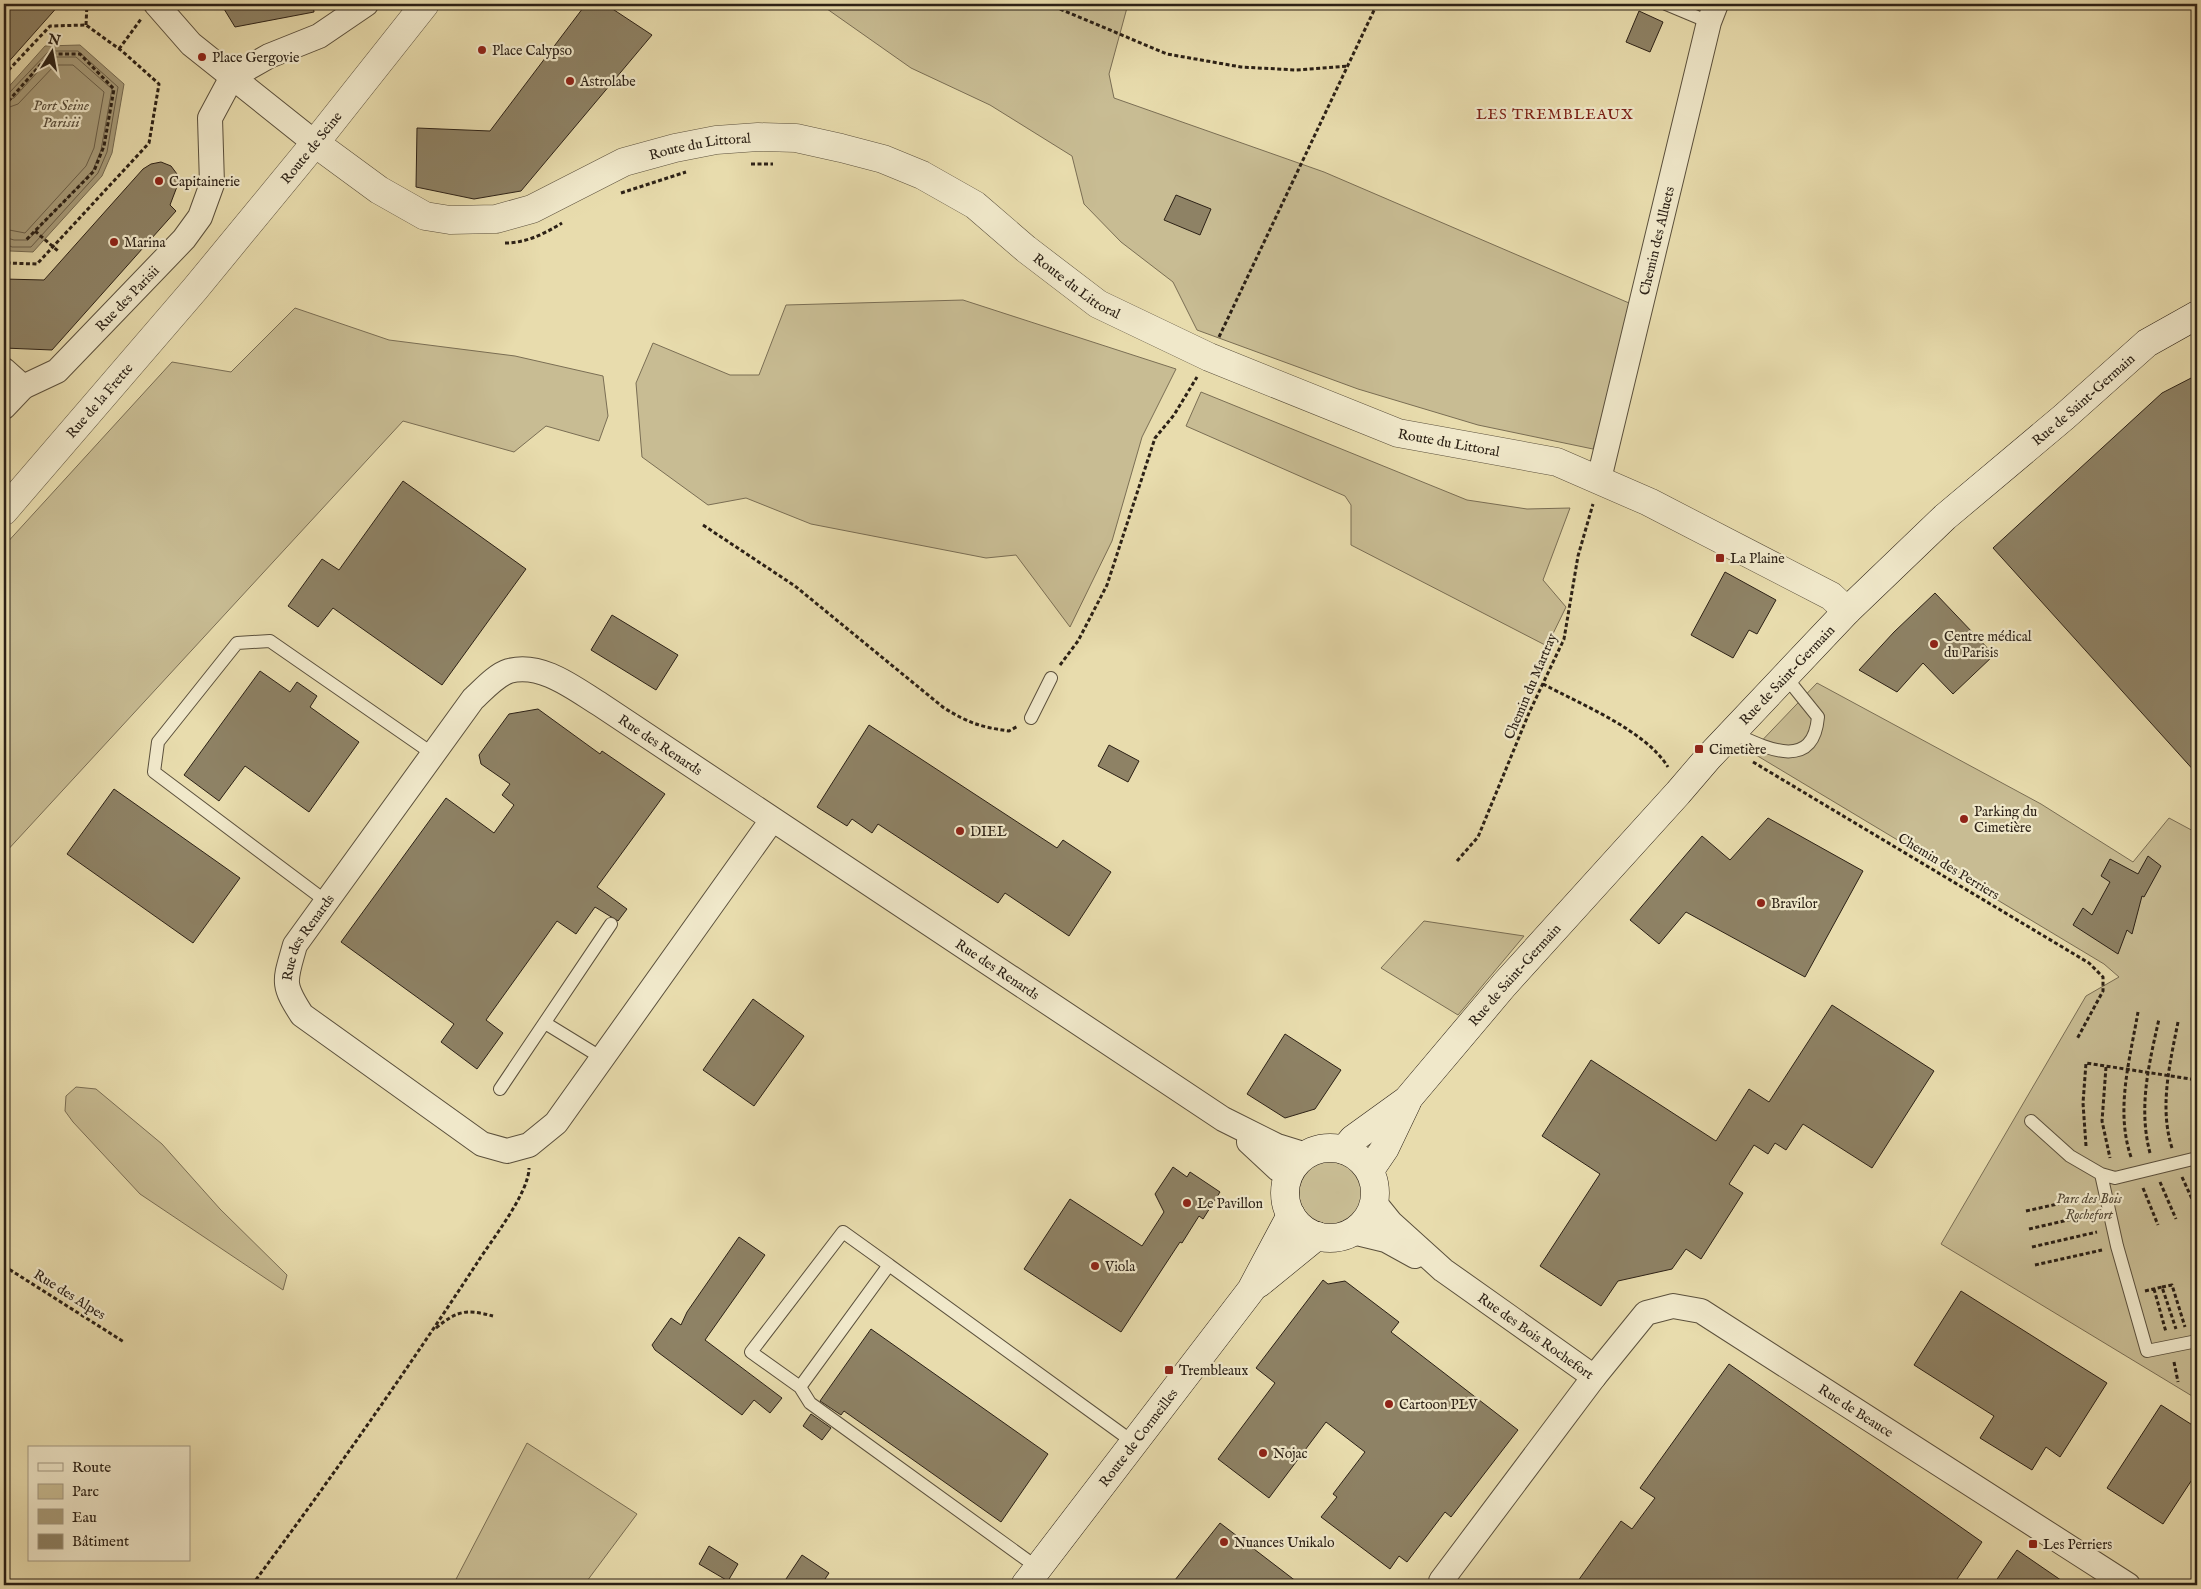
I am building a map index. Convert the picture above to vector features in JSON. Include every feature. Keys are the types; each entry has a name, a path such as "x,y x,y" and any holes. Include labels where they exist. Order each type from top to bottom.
{"street":[{"path":"232,77 269,56 320,36 366,4"},
{"name":"Route de Seine","path":"195,289 315,143 425,4"},
{"path":"152,8 191,44 315,143"},
{"name":"Chemin des Alluets","path":"1599,479 1712,13"},
{"name":"Rue des Parisii","path":"4,407 23,387 57,371 184,239 200,217 212,184 210,118 232,77"},
{"name":"Route du Littoral","path":"315,143 379,190 424,216 450,220 496,219 532,210 624,162 675,148 716,140 758,137 796,138 883,159 922,174 975,205 1026,248 1098,304 1209,357 1398,433 1557,462 1650,502 1832,596 1847,611"},
{"name":"Rue de la Frette","path":"4,511 195,289"},
{"name":"Rue de Saint-Germain","path":"1370,1170 1385,1148 1408,1100 1504,985 1708,758 1847,611 1945,517 2064,417 2147,343 2195,317"},
{"path":"4,370 23,387"},
{"name":"Rue des Renards","path":"772,820 556,1124 529,1145 507,1151 482,1144 302,1015 288,995 286,978 296,945 473,699 488,685 509,671 532,670 555,677 601,705 1224,1119 1277,1146 1306,1155"},
{"name":"Rue de Saint-Germain","path":"1344,1150 1353,1139 1408,1100"},
{"name":"Rue des Renards","path":"1224,1119 1288,1176"},
{"path":"1319,1149 1344,1150 1358,1157 1370,1170 1375,1190 1374,1202 1370,1214 1363,1224 1353,1232 1330,1238 1318,1236 1302,1228 1291,1215 1286,1203 1285,1189 1288,1176 1296,1164 1306,1155 1319,1149"},
{"name":"Rue des Bois Rochefort","path":"1374,1202 1392,1223 1443,1270 1594,1377 1441,1581 1441,1585"},
{"name":"Route de Cormeilles","path":"1031,1576 1251,1290 1291,1215"},
{"path":"1353,1232 1386,1240 1443,1270"},
{"name":"Route de Cormeilles","path":"1251,1290 1318,1236"},
{"name":"Rue de Beauce","path":"1594,1377 1646,1313 1674,1306 1701,1311 2128,1585"}],"lane":[{"path":"1666,4 1712,13"},
{"path":"327,902 154,772 158,742 237,643 270,641 433,754"},
{"path":"1727,738 1788,753 1804,746 1813,737 1818,716 1785,676"},
{"path":"1031,718 1051,678"},
{"path":"500,1089 611,924"},
{"path":"544,1023 602,1058"},
{"path":"2031,1121 2070,1156 2095,1171 2115,1178 2197,1158"},
{"path":"2095,1171 2105,1193 2130,1294 2148,1351 2189,1342"},
{"path":"1031,1576 810,1403 800,1387 751,1352 843,1232 1133,1442"},
{"path":"800,1387 889,1265"}],"path":[{"path":"86,25 87,4"},
{"path":"1048,4 1167,54 1250,67 1296,70 1349,66"},
{"path":"119,49 152,8"},
{"path":"4,75 50,26 86,25 119,49 158,84 149,143 38,264 7,263 4,259"},
{"path":"4,106 50,54 80,54 114,89 104,146 94,171 26,240"},
{"path":"745,164 780,164"},
{"path":"620,193 690,171"},
{"path":"500,244 516,243 543,234 569,219"},
{"path":"35,232 58,251"},
{"path":"1192,373 1206,382"},
{"name":"Chemin du Martray","path":"1457,861 1478,837 1564,639 1578,556 1599,479"},
{"path":"703,525 795,586 944,708 968,722 1009,731 1031,718"},
{"path":"1543,684 1628,730 1655,749 1667,766 1678,793"},
{"name":"Chemin des Perriers","path":"1727,738 2089,963 2103,977 2103,991 2077,1038"},
{"path":"2138,1012 2124,1098 2125,1128 2127,1146 2158,1225"},
{"path":"2159,1019 2147,1072 2144,1109 2146,1138 2155,1169 2176,1219"},
{"path":"2178,1022 2168,1075 2166,1120 2168,1136 2176,1163 2197,1210"},
{"path":"2095,1171 2083,1103 2086,1064 2197,1080"},
{"path":"2106,1067 2102,1121 2115,1178"},
{"path":"252,1585 434,1330 517,1199 529,1177 529,1145"},
{"path":"2026,1211 2105,1193"},
{"path":"2029,1229 2109,1211"},
{"path":"2032,1247 2113,1228"},
{"path":"2035,1265 2117,1246"},
{"name":"Rue des Alpes","path":"4,1266 124,1342"},
{"path":"2130,1294 2172,1285 2189,1342"},
{"path":"2162,1287 2189,1342"},
{"path":"434,1330 453,1314 474,1311 493,1316"}],"green space":[{"path":"820,4 1128,4 1109,74 1114,98 1324,172 1636,306 1593,449 1478,425 1358,389 1197,330 1173,282 1121,242 1084,204 1072,156 990,105 911,68"},
{"path":"963,300 1176,369 1142,437 1112,541 1070,627 1016,555 986,558 811,524 746,498 708,505 642,457 636,383 653,343 730,375 759,375 786,305"},
{"path":"295,308 389,340 515,356 603,376 608,416 599,441 546,426 514,452 403,421 4,854 4,546 172,362 231,372"},
{"path":"1201,392 1467,500 1527,509 1570,508 1543,580 1566,607 1547,646 1351,545 1351,505 1345,496 1186,426"},
{"name":"Parc des Bois Rochefort","path":"1817,683 2041,804 2133,862 2169,818 2197,833 2197,1399 1941,1244 2086,996 2119,977 2104,964 1751,752"},
{"path":"1424,921 1524,936 1458,1015 1381,968"},
{"path":"76,1087 96,1089 162,1144 220,1209 287,1275 283,1290 140,1194 65,1111 66,1096"},
{"path":"1331,1161 1349,1167 1357,1175 1363,1193 1357,1211 1349,1219 1331,1225 1313,1219 1305,1211 1299,1193 1305,1175 1313,1167"},
{"path":"527,1443 637,1514 584,1585 453,1585"}],"water":[{"name":"Port Seine Parisii","path":"80,45 124,84 112,153 102,176 33,252 10,251 4,247 4,92 45,46"}],"building":[{"path":"4,4 60,4 4,67"},
{"path":"221,4 313,4 314,12 235,27"},
{"name":"Astrolabe","path":"586,4 605,4 652,35 521,191 474,199 416,187 417,128 490,131"},
{"path":"1639,11 1663,22 1650,52 1626,42"},
{"name":"Marina","path":"161,162 171,166 177,174 178,184 170,205 176,211 52,350 4,348 4,279 44,280 143,169 151,164"},
{"path":"1176,195 1211,209 1200,235 1164,220"},
{"path":"2197,375 2197,774 1993,548 2162,393"},
{"path":"403,481 526,569 442,685 333,608 318,627 288,606 322,559 339,570"},
{"path":"1725,572 1776,600 1757,634 1749,630 1733,658 1691,635"},
{"name":"Centre médical du Parisis","path":"1935,593 1994,655 1953,694 1923,663 1897,692 1859,670 1894,632"},
{"path":"612,615 678,655 656,690 591,650"},
{"path":"260,671 290,692 297,682 317,696 310,707 359,742 309,812 245,766 219,801 184,775"},
{"path":"538,709 600,754 602,751 665,794 597,887 627,909 618,921 595,907 576,934 557,921 486,1020 503,1033 477,1069 441,1042 454,1024 341,942 446,798 494,833 514,805 502,795 510,784 481,764 479,755 509,714"},
{"path":"869,725 1057,848 1063,840 1111,872 1069,936 1005,893 998,903 878,824 872,833 852,819 847,826 817,807"},
{"path":"1109,745 1139,761 1128,782 1098,766"},
{"path":"114,789 240,878 193,943 67,854"},
{"path":"1768,818 1863,871 1805,977 1686,912 1659,944 1630,920 1702,836 1730,860"},
{"path":"2148,856 2161,866 2144,897 2142,896 2132,934 2127,930 2118,954 2073,925 2083,908 2092,915 2110,882 2101,876 2110,859 2138,874"},
{"path":"753,999 804,1036 754,1106 703,1070"},
{"path":"1832,1005 1934,1071 1872,1168 1803,1124 1786,1150 1775,1143 1768,1154 1754,1145 1729,1184 1743,1193 1701,1259 1686,1249 1672,1269 1618,1281 1601,1306 1540,1266 1600,1174 1542,1136 1591,1060 1716,1141 1749,1089 1769,1102"},
{"path":"1285,1034 1341,1070 1315,1109 1285,1118 1247,1094"},
{"name":"Viola","path":"1173,1167 1187,1177 1190,1172 1220,1192 1203,1219 1199,1216 1182,1243 1180,1242 1121,1332 1024,1269 1070,1199 1142,1246 1164,1212 1155,1194"},
{"path":"739,1237 765,1255 705,1340 782,1398 770,1413 754,1400 742,1415 655,1350 652,1345 671,1318 681,1325 687,1312"},
{"name":"Cartoon PLV","path":"1323,1280 1328,1284 1345,1281 1399,1322 1391,1332 1518,1430 1451,1517 1445,1512 1407,1562 1399,1556 1390,1569 1321,1517 1337,1497 1333,1494 1365,1452 1326,1422 1269,1498 1218,1459 1275,1383 1256,1368"},
{"path":"1961,1291 2107,1383 2060,1457 2046,1447 2032,1470 1980,1438 1994,1416 1914,1365"},
{"path":"871,1329 1048,1454 1001,1522 844,1411 841,1415 820,1401"},
{"path":"1729,1364 1982,1542 1953,1585 1575,1585 1621,1521 1632,1529 1655,1498 1640,1488"},
{"path":"2161,1405 2197,1428 2197,1472 2163,1524 2107,1488"},
{"path":"811,1414 831,1428 822,1440 803,1426"},
{"path":"1220,1523 1301,1585 1171,1585"},
{"path":"709,1546 738,1564 728,1581 699,1564"},
{"path":"2017,1550 2068,1585 1993,1585"},
{"path":"802,1555 829,1573 821,1585 782,1585"}],"place":[{"name":"Place Calypso","path":"482,50"},
{"name":"Place Gergovie","path":"202,57"},
{"name":"Astrolabe","path":"570,81"},
{"name":"Capitainerie","path":"159,181"},
{"name":"Marina","path":"114,242"},
{"name":"La Plaine","path":"1720,558"},
{"name":"Centre médical du Parisis","path":"1934,644"},
{"name":"Cimetière","path":"1699,749"},
{"name":"Parking du Cimetière","path":"1964,819"},
{"name":"DIEL","path":"960,831"},
{"name":"Bravilor","path":"1761,903"},
{"name":"Le Pavillon","path":"1187,1203"},
{"name":"Viola","path":"1095,1266"},
{"name":"Trembleaux","path":"1169,1370"},
{"name":"Cartoon PLV","path":"1389,1404"},
{"name":"Nojac","path":"1263,1453"},
{"name":"Nuances Unikalo","path":"1224,1542"},
{"name":"Les Perriers","path":"2033,1544"}],"district":[{"name":"LES TREMBLEAUX","path":"1555,114"}]}
